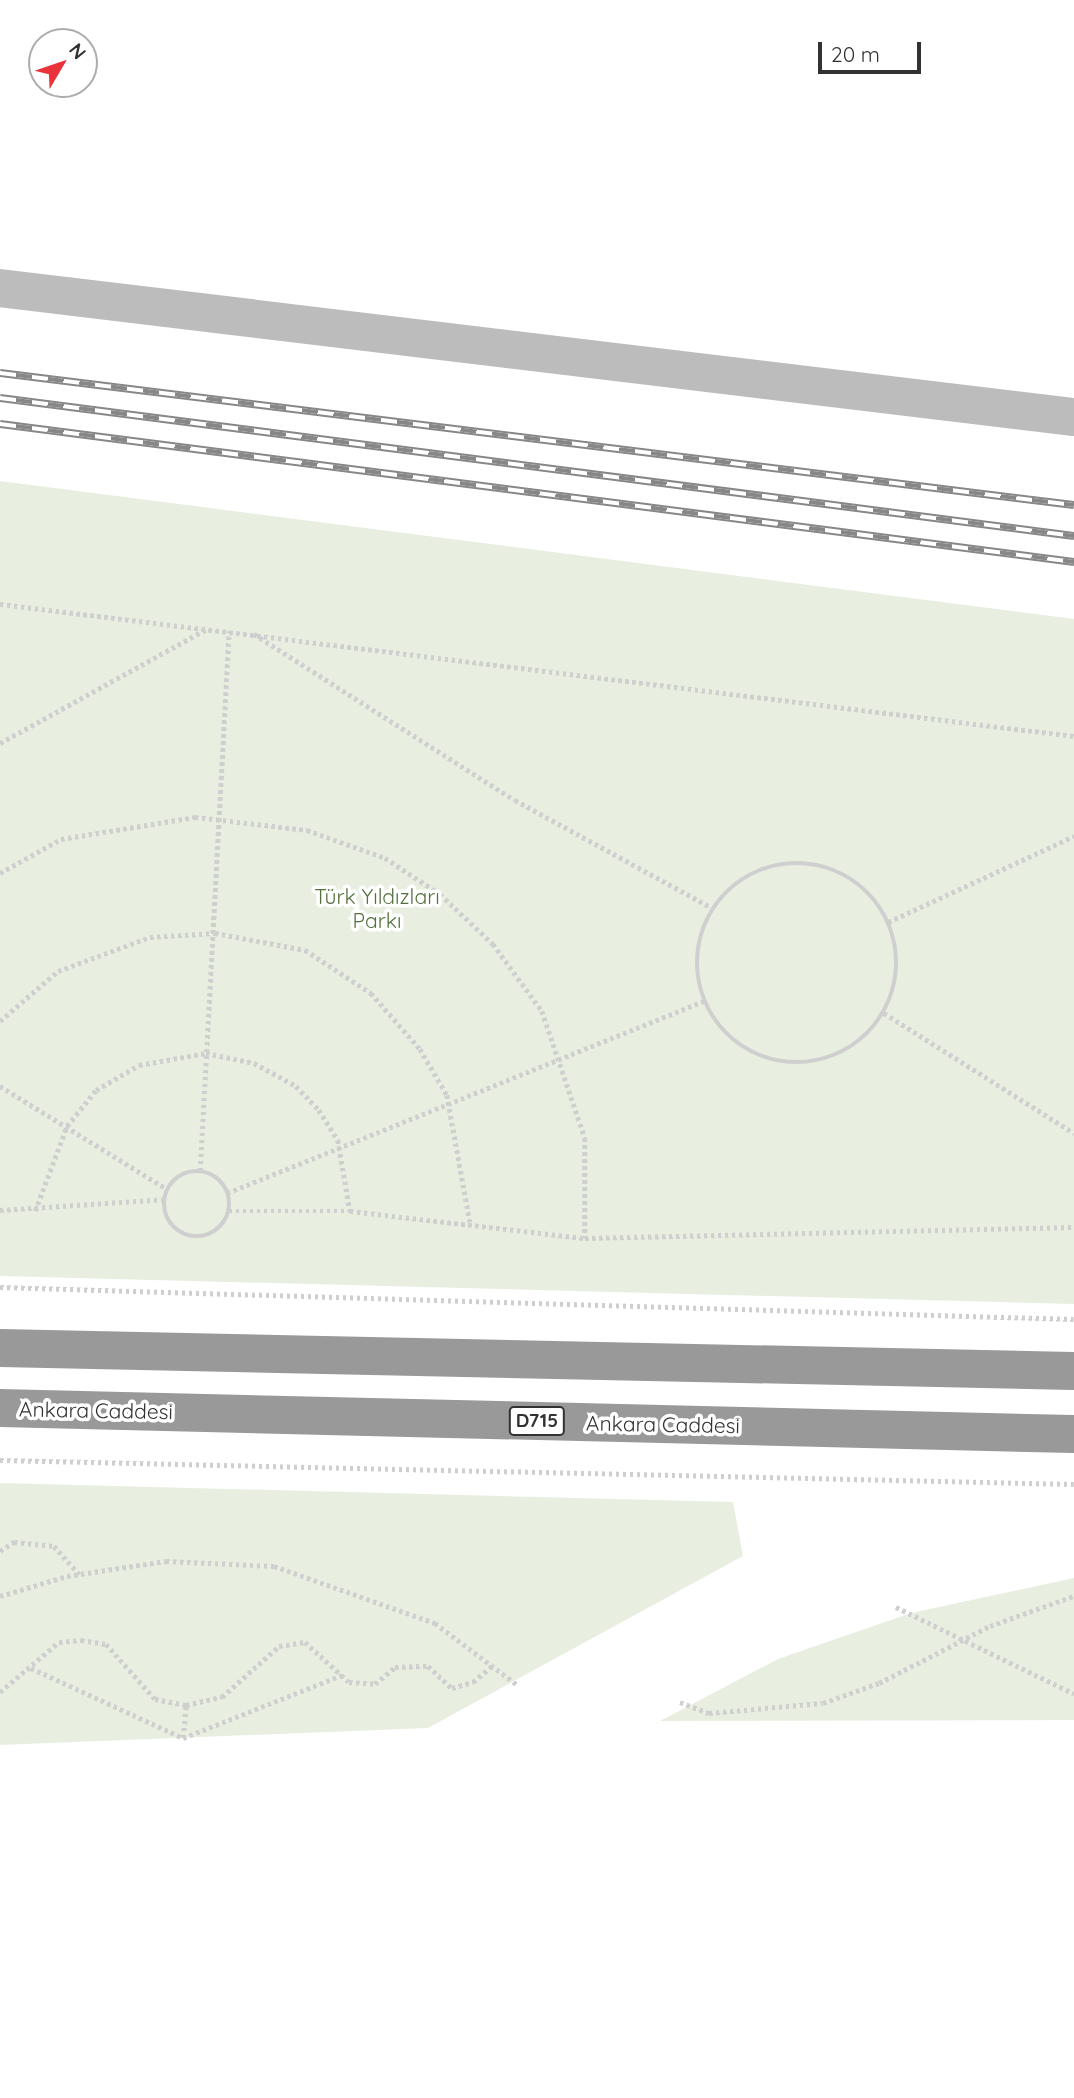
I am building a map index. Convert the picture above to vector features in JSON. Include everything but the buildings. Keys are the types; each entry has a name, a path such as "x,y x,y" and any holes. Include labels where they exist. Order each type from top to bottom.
{"highway":[{"path":"0,1348 1074,1371"},
{"name":"Ankara Caddesi","path":"0,1408 1074,1434"}],"street":[{"path":"0,288 1074,417"}],"path":[{"path":"0,604 1074,736"},
{"path":"0,743 209,628"},
{"path":"200,1171 223,817 229,631"},
{"path":"253,633 515,800 712,908"},
{"path":"0,873 61,839 132,823 223,817 307,830 385,858 440,894 493,944 542,1011 585,1138 585,1238"},
{"path":"888,922 1074,836"},
{"path":"793,862 825,866 854,880 888,922 898,968 884,1013 846,1051 814,1062 780,1063 748,1051 722,1030 704,1001 696,969 700,937 712,908 752,874 793,862"},
{"path":"0,1021 58,971 100,953 150,937 215,933 305,950 371,993 420,1049 449,1100 470,1222"},
{"path":"227,1193 449,1100 704,1001"},
{"path":"884,1013 1074,1133"},
{"path":"35,1211 67,1126 96,1090 139,1065 206,1054 254,1063 296,1086 340,1146 350,1212"},
{"path":"0,1086 167,1188"},
{"path":"200,1171 220,1180 227,1193 229,1211 217,1230 196,1237 168,1221 164,1199 167,1188 181,1174 200,1171"},
{"path":"0,1209 35,1211 164,1199"},
{"path":"229,1211 350,1212 470,1222 585,1238 792,1228 1074,1227"},
{"path":"0,1287 1074,1319"},
{"path":"0,1460 1074,1484"},
{"path":"0,1551 14,1542 54,1546 79,1574"},
{"path":"0,1596 79,1574 166,1561 274,1566 435,1623 519,1686"},
{"path":"680,1702 709,1713 824,1703 963,1641 1074,1596"},
{"path":"896,1607 1074,1694"},
{"path":"0,1692 59,1642 106,1644 155,1699 186,1705 222,1697 279,1646 305,1642 349,1682 375,1684 395,1667 428,1666 452,1688 473,1682 493,1665"},
{"path":"31,1668 183,1738 343,1675"},
{"path":"183,1738 186,1705"}],"green space":[{"name":"Türk Yıldızları Parkı","path":"0,481 1074,619 1074,1304 0,1276"},
{"path":"0,1483 733,1502 743,1556 428,1728 0,1745"},
{"path":"1074,1578 1074,1720 660,1721 778,1659 911,1613"}],"railway":[{"path":"0,373 1074,505"},
{"path":"0,398 1074,536"},
{"path":"0,424 1074,562"}]}
